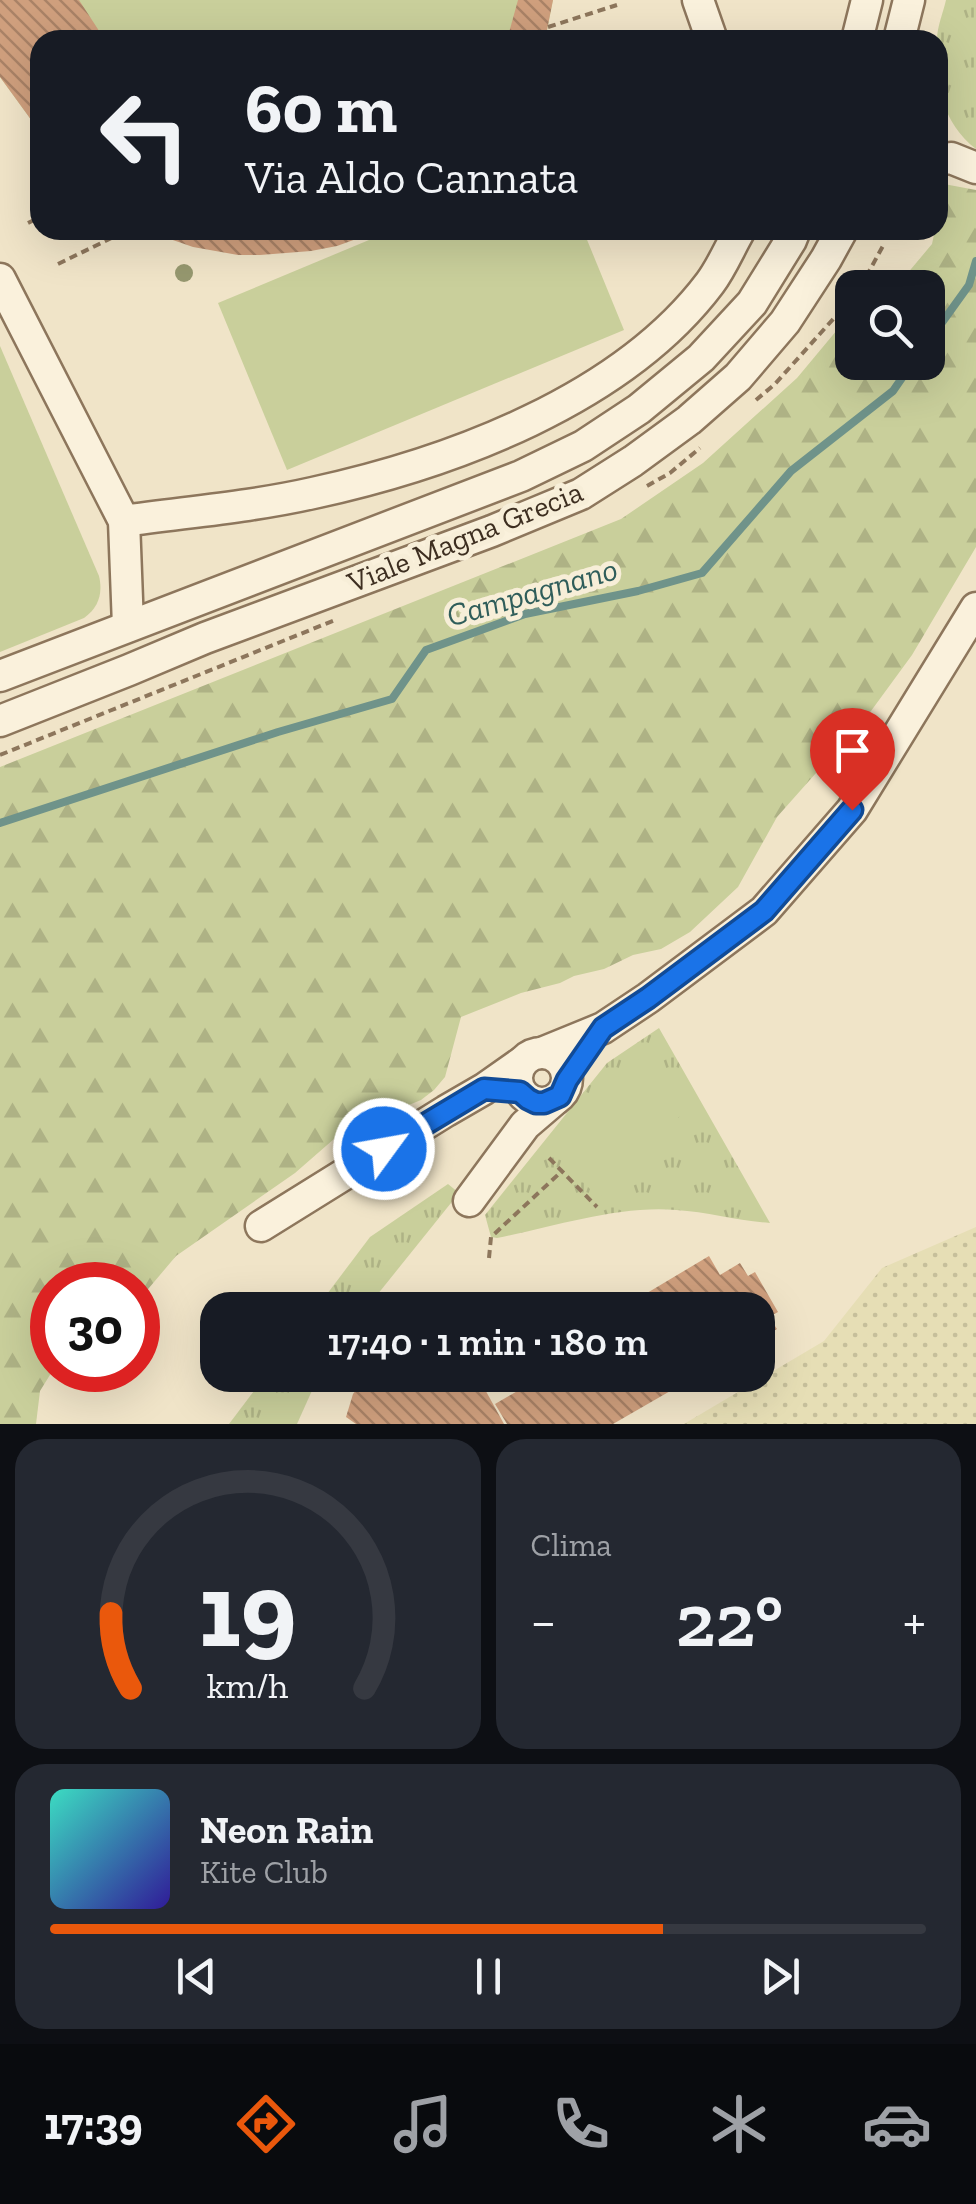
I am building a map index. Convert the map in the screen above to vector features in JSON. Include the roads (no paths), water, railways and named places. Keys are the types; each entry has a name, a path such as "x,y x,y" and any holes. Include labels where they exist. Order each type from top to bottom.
{"street":[{"path":"698,0 708,30"},
{"path":"860,30 867,0"},
{"path":"902,30 909,0"},
{"path":"124,522 262,488 311,494 414,467 504,432 570,399 635,358 665,316 710,282 734,240"},
{"name":"Viale Magna Grecia","path":"0,676 521,476 583,446 639,409 701,358 752,303 792,240"},
{"name":"Viale Magna Grecia","path":"0,721 580,494 633,461 738,378 785,322 836,240"},
{"path":"0,279 124,522 128,626"},
{"path":"665,316 701,358"},
{"path":"260,1226 446,1110 484,1089 526,1075 603,1028 764,911 852,810 976,608"},
{"path":"469,1201 525,1125 560,1091 603,1028"},
{"path":"525,1125 526,1075 550,1054 563,1064 560,1091"},
{"path":"526,1075 536,1103 560,1091"}],"waterway":[{"name":"Campagnano","path":"945,318 969,285 976,261"},
{"name":"Campagnano","path":"0,823 392,699 426,650 525,614 638,591 702,573 791,471 893,391 901,380"}]}
